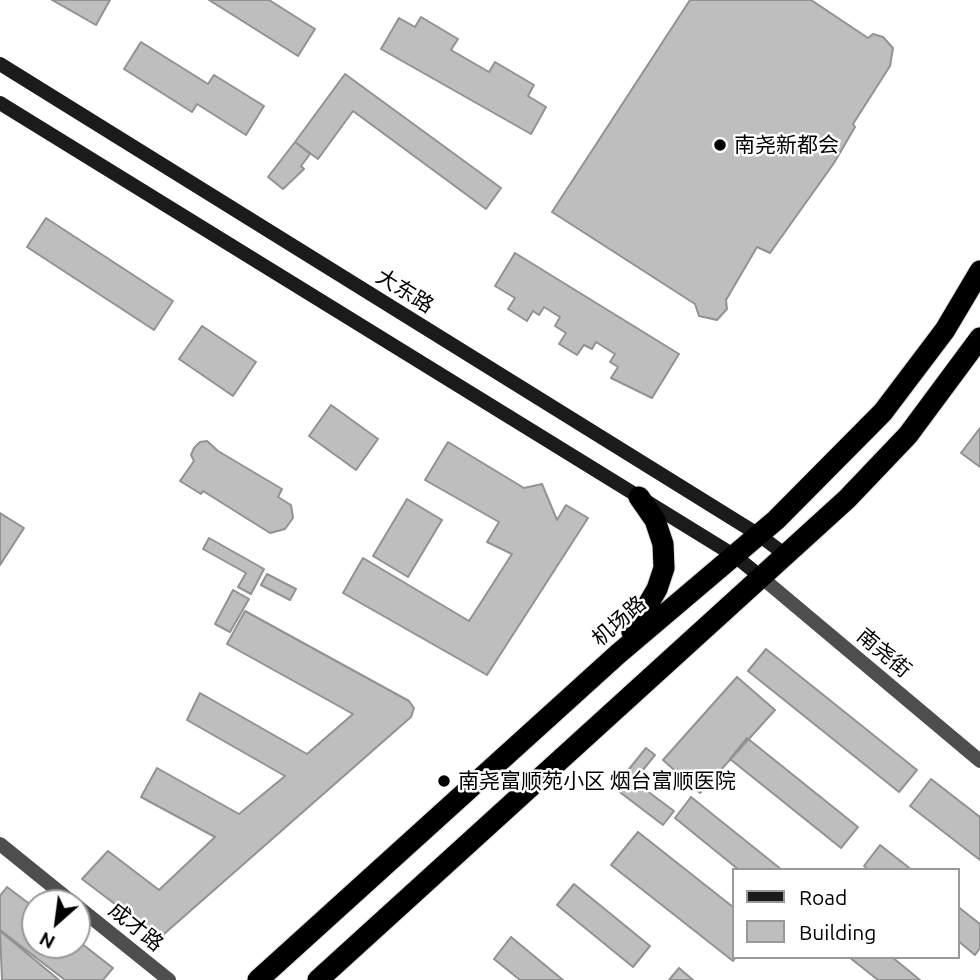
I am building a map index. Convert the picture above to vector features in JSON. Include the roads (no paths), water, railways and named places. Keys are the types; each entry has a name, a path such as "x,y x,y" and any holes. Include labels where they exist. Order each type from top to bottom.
{"highway":[{"name":"机场路","path":"258,980 618,654 759,535 883,412 945,330 980,271"},
{"path":"318,980 847,499 908,435 980,338"},
{"path":"618,654 653,598 664,568 663,544 655,520 639,497"}],"street":[{"name":"大东路","path":"0,64 759,535 786,556"},
{"path":"0,103 735,556 761,577"},
{"name":"南尧街","path":"761,577 980,761"},
{"path":"0,845 55,889"},
{"name":"成才路","path":"91,917 169,980"}],"place":[{"name":"南尧新都会","path":"720,145"},
{"name":"南尧富顺苑小区 烟台富顺医院","path":"444,781"}]}
